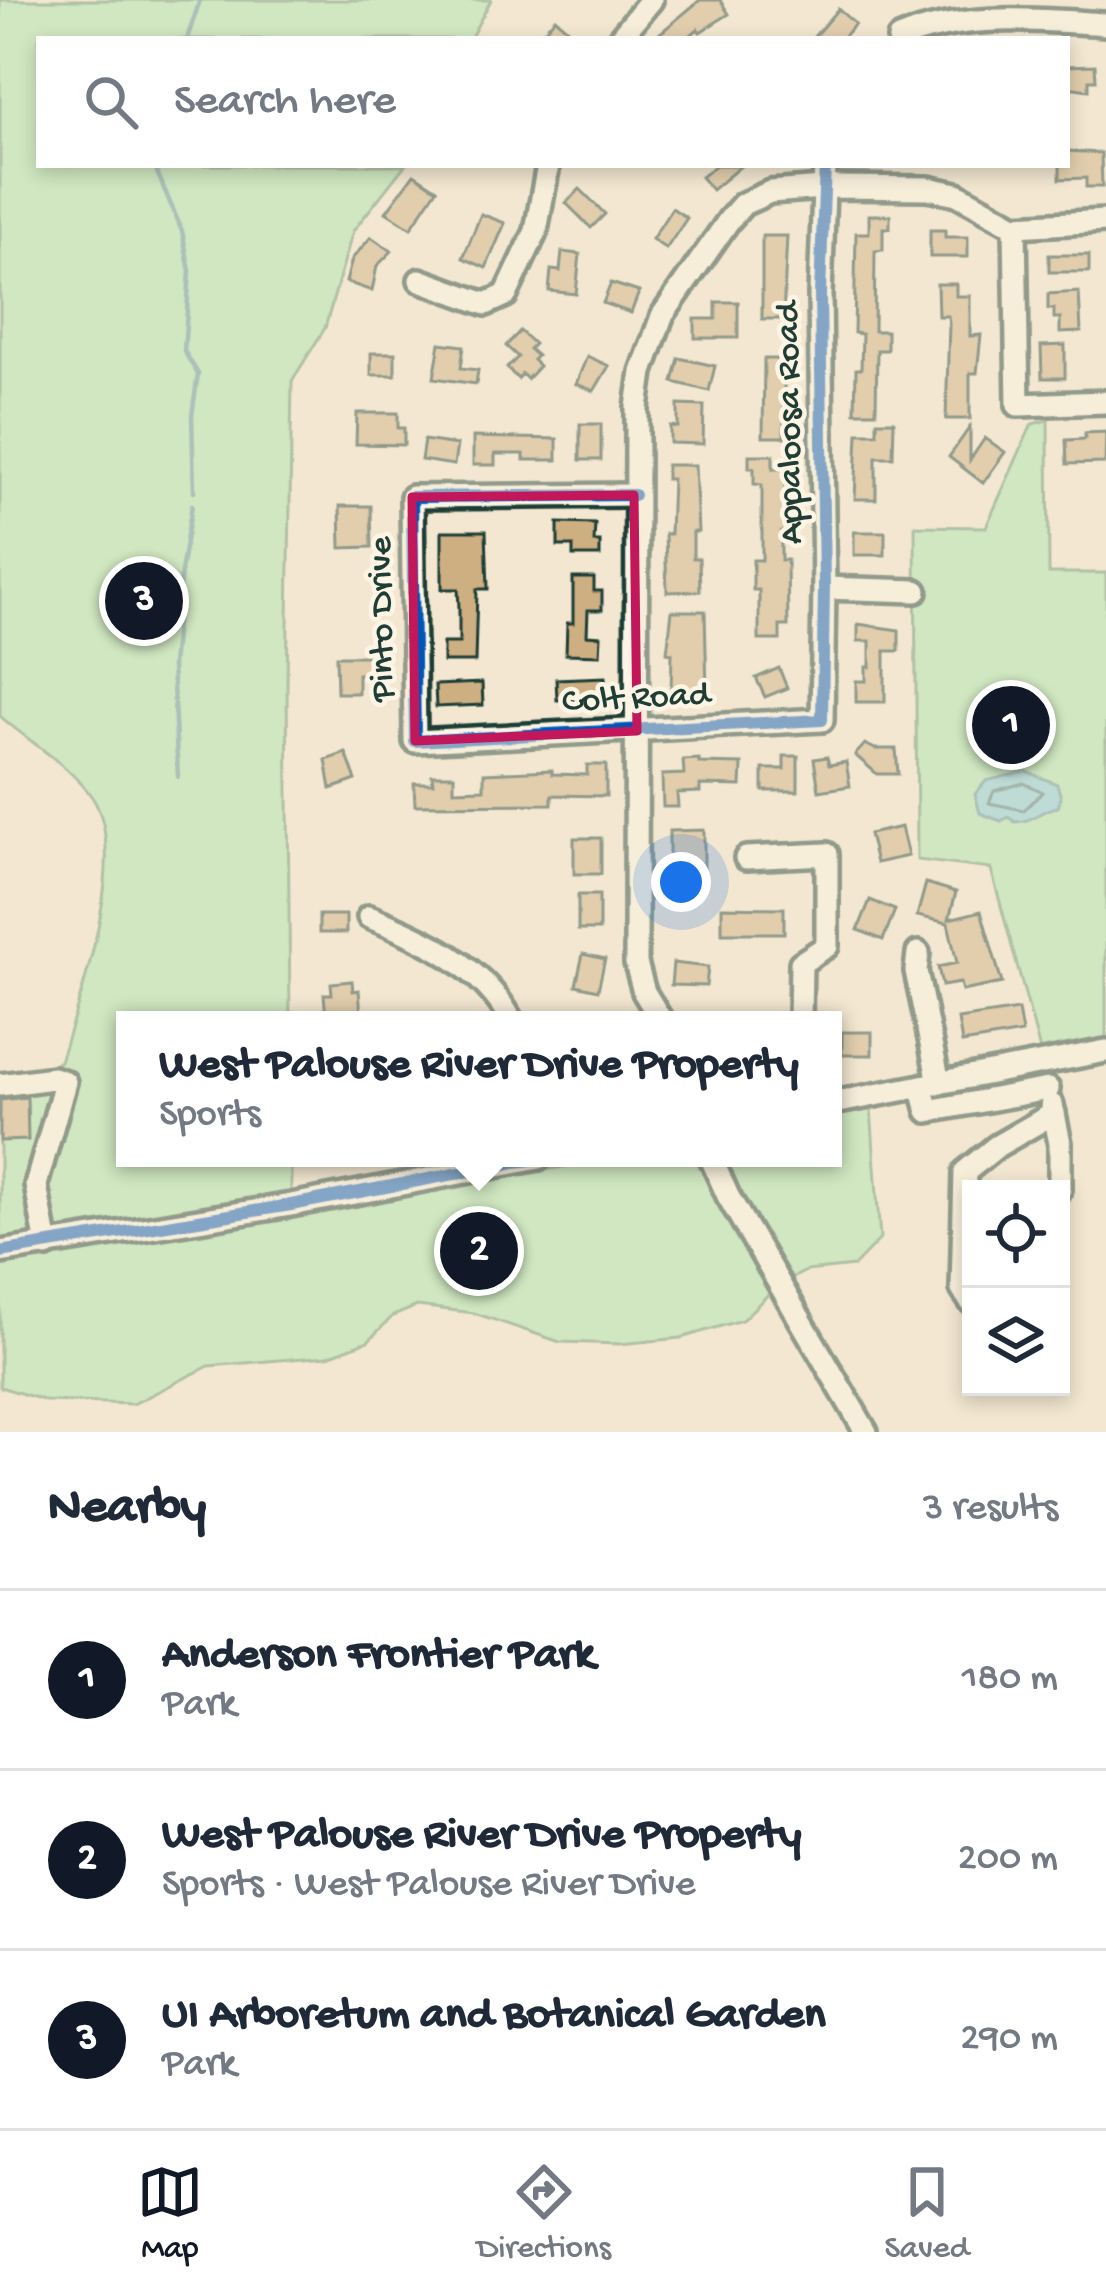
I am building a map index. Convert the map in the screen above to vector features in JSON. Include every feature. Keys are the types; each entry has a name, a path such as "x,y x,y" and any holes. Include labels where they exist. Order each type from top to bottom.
{"street":[{"path":"621,36 651,0"},
{"path":"909,36 945,25 1043,10 1106,24"},
{"path":"420,280 487,304 506,296 536,231 547,168"},
{"path":"656,1011 636,963 634,496 642,372 662,316 743,204 824,176 957,194 1015,226 1106,220"},
{"name":"Appaloosa Road","path":"822,681 824,176"},
{"path":"1015,226 1018,405 1106,402"},
{"name":"Pinto Drive","path":"415,741 412,497 634,496"},
{"path":"824,588 916,591"},
{"name":"Colt Road","path":"415,741 822,720 822,681"},
{"path":"746,858 827,854 827,946 802,963 800,1011"},
{"path":"369,917 415,934 441,950 490,987 505,1011"},
{"path":"918,953 916,971 930,1084 928,1112 1048,1089"},
{"path":"842,1100 1106,1051"},
{"path":"1040,1064 1060,1142 1060,1180"},
{"path":"0,1085 53,1078 64,1082 36,1185 47,1246"},
{"path":"962,1288 965,1172 997,1145 1054,1113"},
{"path":"0,1252 476,1167"},
{"path":"715,1167 866,1432"}],"highlighted area":[{"path":"634,495 637,731 415,741 412,497"}],"green space":[{"path":"0,0 491,0 472,36 36,36 36,168 403,168 353,231 325,328 292,381 287,685 290,1011 116,1011 116,1167 291,1167 291,1205 0,1252 0,1075 46,1071 60,1061 98,927 106,854 103,822 83,785 0,716"},
{"path":"1048,420 1049,573 1106,573 1106,1038 1040,1050 991,869 917,860 915,526 986,527 1032,424"},
{"path":"871,1108 880,1239 854,1266 806,1271 777,1286 742,1320 681,1338 620,1344 560,1342 474,1313 417,1306 393,1316 368,1341 328,1356 209,1366 133,1404 46,1401 0,1387 0,1266 563,1167 842,1167 842,1113"}],"water":[{"path":"1026,771 1057,784 1058,807 1015,822 980,813 975,794 986,781"}],"building":[{"path":"700,0 720,0 729,14 690,36 657,36"},
{"path":"838,9 855,24 844,36 815,36"},
{"path":"555,18 576,36 539,36"},
{"path":"1095,65 1096,80 1089,80 1089,90 1070,87 1070,66"},
{"path":"1070,151 1101,153 1102,187 1086,187 1086,178 1060,179 1060,168 1070,168"},
{"path":"712,168 738,168 712,190 701,177"},
{"path":"414,174 437,189 411,228 386,212"},
{"path":"580,189 605,214 591,228 566,203"},
{"path":"672,208 687,218 666,249 652,239"},
{"path":"481,214 505,223 486,268 463,258"},
{"path":"869,215 890,215 890,228 883,228 883,250 875,251 874,331 887,331 887,350 877,350 876,412 855,412 862,334 854,333 856,233 869,233"},
{"path":"930,230 945,230 945,237 968,237 968,257 930,257"},
{"path":"762,236 787,236 783,319 762,319"},
{"path":"371,237 392,251 377,266 372,291 346,282 352,259"},
{"path":"562,252 580,254 576,294 549,291 551,270 560,271"},
{"path":"1049,255 1089,255 1089,272 1049,272"},
{"path":"611,283 639,292 631,313 603,303"},
{"path":"937,284 956,284 956,296 970,296 970,336 981,335 977,373 970,373 970,419 946,419 949,324 948,316 938,316"},
{"path":"1079,292 1081,332 1060,333 1060,318 1048,309 1048,294"},
{"path":"716,302 738,302 738,338 695,338 695,319 716,319"},
{"path":"520,331 534,344 529,349 539,366 527,379 522,374 518,379 507,368 518,357 506,346"},
{"path":"440,343 464,346 461,368 478,370 476,384 434,378"},
{"path":"1065,345 1065,378 1042,378 1041,346"},
{"path":"371,353 395,353 395,375 371,375"},
{"path":"587,356 609,366 594,391 576,384"},
{"path":"679,358 715,366 709,391 673,382"},
{"path":"764,359 784,359 784,437 763,437"},
{"path":"678,405 704,406 703,444 670,443 670,426 678,427"},
{"path":"357,413 398,413 404,445 356,444"},
{"path":"877,421 894,421 893,457 876,457 876,499 855,499 858,433 877,433"},
{"path":"580,424 601,424 601,460 580,460"},
{"path":"970,427 970,460 985,438 1005,452 983,483 949,457"},
{"path":"1106,432 1105,463 1067,464 1066,440"},
{"path":"473,437 557,439 557,460 495,454 495,465 473,465"},
{"path":"424,440 457,445 454,465 421,460"},
{"path":"749,455 773,455 773,469 785,469 785,504 791,504 791,532 781,532 781,560 787,560 788,626 780,626 780,640 759,640 759,590 753,590 753,560 762,560 762,485 754,484"},
{"path":"666,465 695,465 698,532 693,532 693,558 699,558 700,591 667,592 665,534 670,534 672,479 666,479"},
{"path":"340,506 371,506 372,547 341,548"},
{"path":"558,523 595,524 594,542 600,542 600,556 573,556 573,546 558,546"},
{"path":"442,531 486,531 488,589 477,589 475,662 443,662 443,643 459,643 459,608 458,589 442,589"},
{"path":"854,532 885,532 885,555 854,555"},
{"path":"573,578 594,578 594,591 602,591 602,610 588,610 587,635 601,636 600,655 566,654 567,623 573,623"},
{"path":"672,611 705,611 707,692 671,691 672,653 667,652"},
{"path":"858,624 899,630 899,651 885,651 885,702 856,702 856,681 866,681 866,667 870,667 870,641 858,641"},
{"path":"336,656 375,656 375,674 358,674 358,693 337,693"},
{"path":"779,668 787,688 765,697 756,678"},
{"path":"605,677 606,698 557,700 556,679"},
{"path":"482,683 483,705 436,707 435,685"},
{"path":"865,744 896,749 898,774 877,774 855,755"},
{"path":"346,753 356,780 331,789 326,760"},
{"path":"784,756 798,756 798,791 763,791 763,769 784,769"},
{"path":"827,757 829,765 846,762 850,786 819,791 814,759"},
{"path":"699,759 699,763 742,764 741,786 700,785 700,792 677,793 678,807 663,807 662,775 684,774 683,760"},
{"path":"587,765 606,765 606,796 552,795 552,804 415,805 414,783 433,783 432,775 454,775 454,790 484,789 484,773 552,770 552,774 587,775"},
{"path":"901,827 908,856 876,863 869,834"},
{"path":"704,830 704,868 669,869 669,831"},
{"path":"574,838 601,838 601,874 574,874"},
{"path":"926,883 956,892 949,919 981,911 1002,983 962,991 960,983 942,986 938,967 957,963 948,923 917,916"},
{"path":"578,895 599,895 599,930 578,930"},
{"path":"870,900 895,910 883,940 858,930"},
{"path":"722,907 784,908 784,933 722,933"},
{"path":"319,915 346,915 346,933 319,933"},
{"path":"583,954 605,959 598,990 576,985"},
{"path":"673,963 708,967 706,986 671,985"},
{"path":"352,981 353,991 359,990 361,1011 325,1011 324,994 332,994 331,983"},
{"path":"1018,1010 1022,1033 962,1043 958,1019"},
{"path":"842,1032 872,1032 872,1055 842,1055"},
{"path":"27,1097 28,1140 0,1141 0,1100"}],"waterway":[{"path":"188,36 200,0"},
{"path":"155,168 182,231 190,271 184,351 198,374 192,415 194,491"},
{"path":"178,777 172,666 192,505"}],"cycle path":[{"path":"634,495 412,497 415,741 822,720 820,294 825,168"},
{"path":"0,1252 492,1167"}],"place":[{"name":"UI Arboretum and Botanical Garden","path":"144,601"},
{"name":"Anderson Frontier Park","path":"1011,725"},
{"name":"West Palouse River Drive Property","path":"479,1251"}]}
